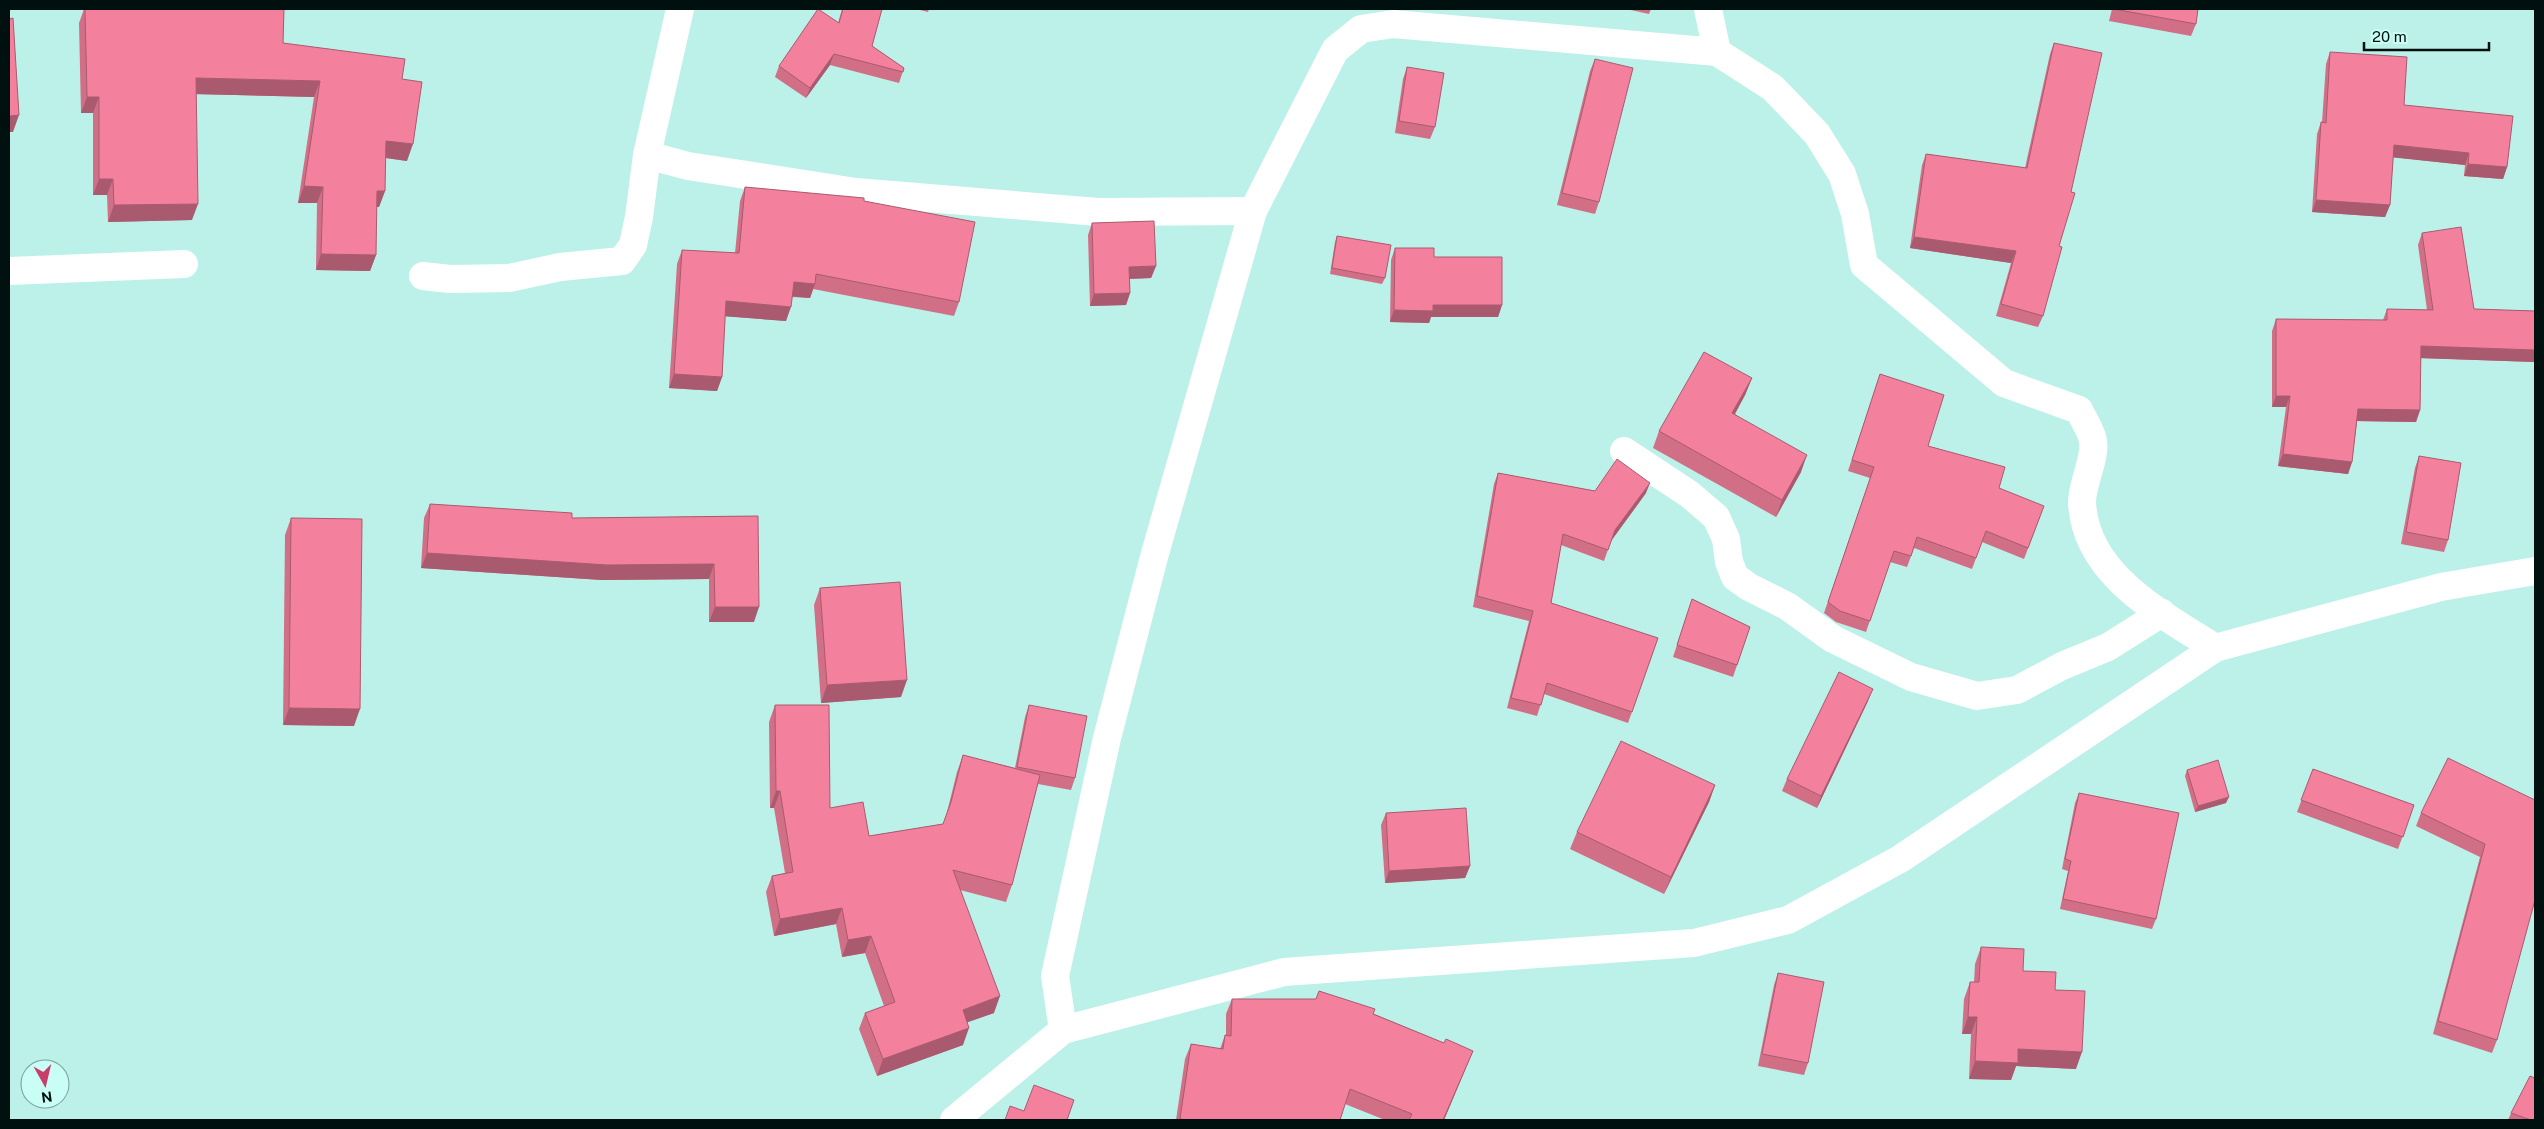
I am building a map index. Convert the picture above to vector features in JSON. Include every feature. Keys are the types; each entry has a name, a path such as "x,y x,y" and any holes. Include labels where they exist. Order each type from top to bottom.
{"street":[{"path":"424,276 450,279 509,278 560,267 622,261 633,245 639,217 647,155 680,9"},
{"path":"1708,9 1717,52"},
{"path":"1063,1030 1056,976 1107,738 1154,557 1253,211 1335,50 1361,29 1393,24 1717,52 1773,88 1817,134 1842,174 1855,214 1864,265 2004,383 2078,410 2093,442 2082,500 2086,532 2108,570 2162,614 2215,648"},
{"path":"647,155 688,166 856,192 1098,212 1253,211"},
{"path":"9,271 184,264"},
{"path":"1624,451 1689,494 1716,517 1726,539 1729,562 1735,577 1749,587 1787,606 1833,640 1911,677 1977,696 2017,690 2062,666 2108,647 2162,614"},
{"path":"954,1120 1063,1030 1284,972 1694,943 1788,920 1900,859 2215,648 2441,587 2535,571"}],"building":[{"path":"85,9 284,9 283,43 405,59 402,79 422,82 413,144 386,141 385,191 377,191 376,255 321,254 323,187 304,186 320,81 196,78 198,204 114,205 113,179 99,179 99,97 87,97"},
{"path":"818,9 839,23 843,9 882,9 872,46 904,68 903,72 834,54 810,88 779,66"},
{"path":"2114,9 2198,9 2196,24"},
{"path":"13,18 19,115 9,116 9,19"},
{"path":"2054,43 2102,53 2071,192 2075,193 2059,246 2062,247 2043,316 2001,304 2016,251 1914,237 1926,154 2027,168"},
{"path":"2330,52 2407,57 2404,105 2513,116 2507,167 2468,164 2469,153 2394,145 2390,205 2316,200 2321,122 2326,123"},
{"path":"1595,59 1633,68 1599,202 1562,193"},
{"path":"1407,67 1444,73 1435,127 1399,121"},
{"path":"745,187 864,198 864,201 975,222 959,302 816,274 815,284 794,282 791,307 726,301 722,377 674,374 682,250 739,253"},
{"path":"1154,221 1156,266 1129,267 1130,293 1094,294 1092,223"},
{"path":"2461,227 2474,309 2535,311 2535,350 2421,346 2420,410 2358,409 2352,462 2283,454 2290,396 2276,396 2276,319 2387,320 2387,309 2433,310 2422,233"},
{"path":"1337,236 1391,245 1385,278 1332,268"},
{"path":"1395,248 1434,248 1434,257 1502,257 1502,305 1433,305 1433,311 1394,310"},
{"path":"1704,352 1752,378 1732,413 1807,455 1782,500 1659,431"},
{"path":"1880,374 1944,395 1928,446 2005,467 1999,488 2044,506 2028,548 1986,531 1976,558 1917,537 1911,556 1894,551 1870,621 1840,611 1828,602 1874,467 1852,460"},
{"path":"2419,456 2461,463 2448,540 2406,532"},
{"path":"1617,459 1650,483 1615,530 1608,550 1563,534 1551,603 1658,638 1632,712 1547,683 1541,705 1511,698 1533,611 1477,596 1498,473 1595,491"},
{"path":"430,504 572,513 572,518 758,516 759,607 715,607 714,564 607,565 427,553"},
{"path":"291,518 362,519 360,709 289,708"},
{"path":"900,582 907,680 827,685 820,588"},
{"path":"1692,599 1750,627 1737,665 1677,645"},
{"path":"1839,672 1873,689 1821,796 1787,779"},
{"path":"775,705 829,705 830,808 863,802 869,836 943,824 951,802 963,755 1040,775 1012,885 953,870 1000,996 963,1010 969,1028 883,1059 865,1013 895,1002 871,936 848,940 842,908 780,919 772,876 793,872 780,791 776,791"},
{"path":"1029,705 1087,716 1075,778 1017,767"},
{"path":"1621,741 1715,785 1671,877 1577,832"},
{"path":"2448,758 2535,800 2535,900 2497,1040 2438,1021 2485,844 2421,813"},
{"path":"2218,760 2229,797 2198,806 2187,770"},
{"path":"2313,769 2414,805 2403,837 2301,800"},
{"path":"2079,793 2179,813 2156,919 2063,899 2071,861 2065,859"},
{"path":"1466,808 1470,866 1389,871 1386,813"},
{"path":"1981,947 2024,949 2023,971 2056,972 2055,990 2085,991 2082,1052 2018,1049 2018,1063 1975,1061 1977,1017 1968,1017 1970,982 1979,982"},
{"path":"1778,973 1824,982 1808,1063 1762,1054"},
{"path":"1319,991 1375,1009 1373,1014 1444,1043 1446,1039 1473,1051 1443,1120 1409,1120 1412,1114 1350,1089 1340,1120 1180,1119 1191,1044 1223,1049 1225,1035 1231,1036 1232,999 1316,999"},
{"path":"2530,1076 2535,1078 2535,1120 2511,1113"},
{"path":"1034,1085 1074,1100 1067,1120 1005,1120 1010,1106 1024,1111"}]}
